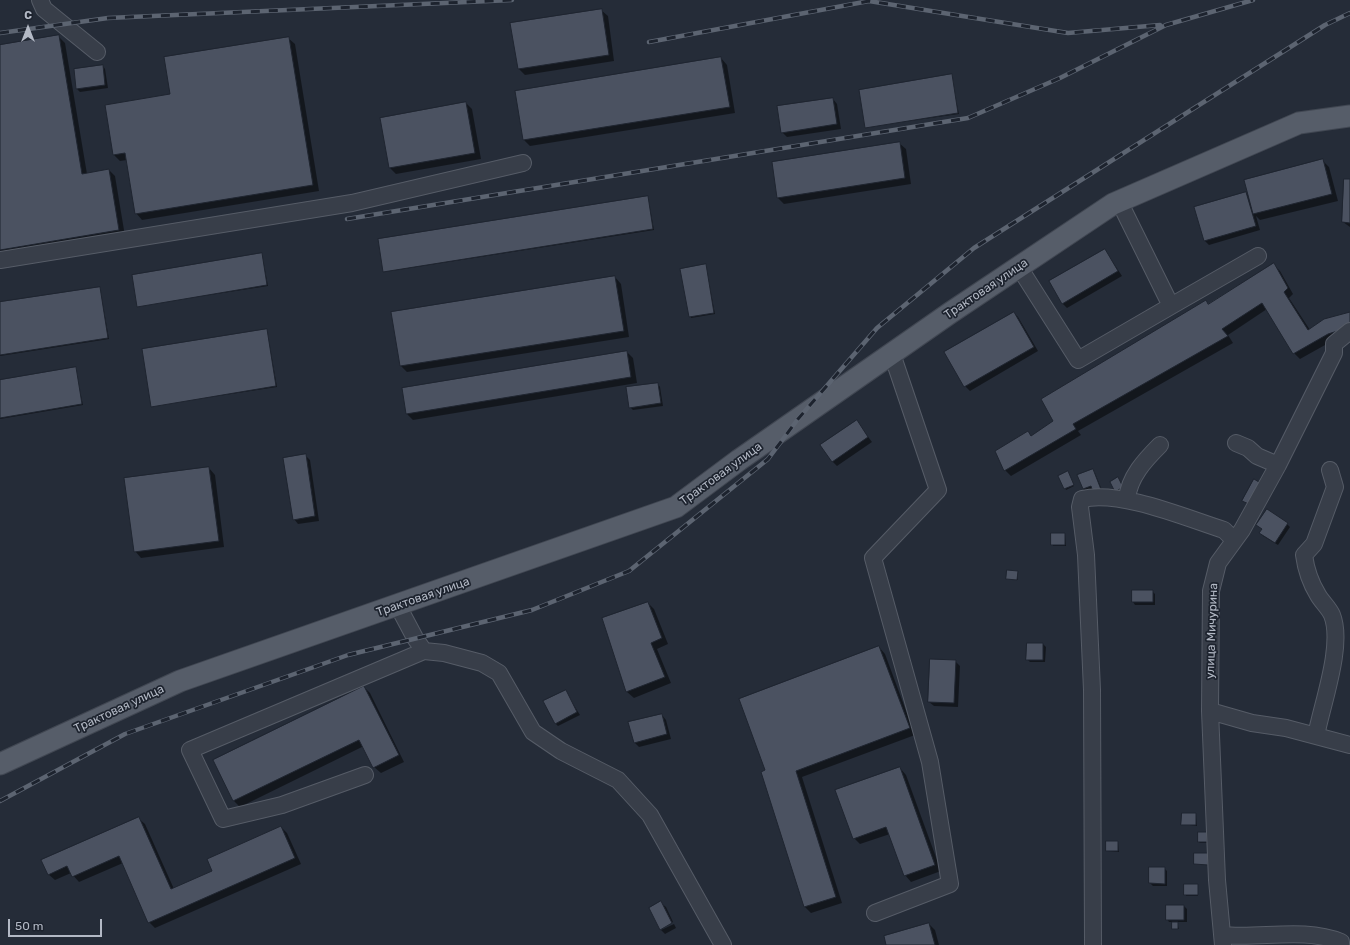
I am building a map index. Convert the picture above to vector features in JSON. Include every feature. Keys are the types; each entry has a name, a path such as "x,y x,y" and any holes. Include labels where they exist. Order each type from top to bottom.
{"main road":[{"name":"Трактовая улица","path":"0,764 180,681 398,606 676,507 739,460 892,354 1119,201 1299,123 1350,116"}],"street":[{"path":"40,0 44,9 65,24 97,52"},
{"path":"0,260 352,203 523,163"},
{"path":"1119,201 1171,306"},
{"path":"1019,267 1078,360 1258,256"},
{"name":"улица Мичурина","path":"1223,940 1217,880 1210,711 1211,591 1218,563 1233,539 1242,530 1278,464 1334,353 1334,344 1350,331"},
{"path":"875,913 950,884 930,762 873,558 938,490 892,354"},
{"path":"1236,443 1248,448 1257,456 1278,464"},
{"path":"1127,499 1128,486 1145,460 1160,445"},
{"path":"1316,736 1332,670 1335,635 1332,615 1317,594 1307,575 1304,555 1314,544 1335,487 1330,470"},
{"path":"1093,945 1092,690 1086,555 1080,507 1082,499 1127,499 1224,530 1233,539"},
{"path":"398,606 415,638 424,651"},
{"path":"365,775 282,805 222,820 190,750 424,651 444,653 482,663 499,672 532,732 561,751 618,780 650,815 723,945"},
{"path":"1210,711 1252,723 1286,728 1350,745"},
{"path":"1223,940 1311,936 1331,938 1341,942 1342,945"}],"building":[{"path":"602,9 609,55 518,69 510,23"},
{"path":"59,35 82,174 109,169 119,230 0,250 0,45"},
{"path":"289,37 313,185 135,214 125,153 113,155 105,105 170,94 164,57"},
{"path":"721,57 730,107 523,140 515,91"},
{"path":"103,65 105,85 76,89 74,69"},
{"path":"952,74 958,113 865,128 859,90"},
{"path":"833,98 837,124 781,133 777,106"},
{"path":"466,102 475,153 389,168 380,118"},
{"path":"900,142 905,178 777,198 772,162"},
{"path":"1323,159 1332,194 1253,214 1244,180"},
{"path":"1344,179 1350,179 1350,223 1342,222"},
{"path":"1246,192 1256,226 1204,241 1194,207"},
{"path":"648,196 653,229 383,272 378,239"},
{"path":"1105,249 1118,271 1062,304 1049,281"},
{"path":"262,253 267,285 137,307 132,275"},
{"path":"1274,263 1288,288 1284,292 1308,330 1324,319 1350,312 1350,327 1328,334 1293,354 1262,303 1222,329 1228,336 1073,424 1076,429 1004,471 995,451 1028,431 1031,436 1053,421 1041,399 1206,300 1208,304"},
{"path":"706,264 714,313 689,317 680,269"},
{"path":"615,276 624,331 400,366 391,312"},
{"path":"100,287 108,338 0,355 0,302"},
{"path":"1014,312 1034,347 964,387 944,352"},
{"path":"267,329 276,386 151,407 142,349"},
{"path":"627,351 631,377 406,414 402,388"},
{"path":"76,367 82,404 0,418 0,380"},
{"path":"658,383 661,403 629,408 626,387"},
{"path":"857,420 868,437 832,462 820,445"},
{"path":"306,454 315,516 293,520 283,458"},
{"path":"209,467 219,541 134,552 124,478"},
{"path":"1093,469 1102,492 1094,495 1091,486 1083,489 1077,475"},
{"path":"1068,471 1074,485 1064,489 1058,476"},
{"path":"1118,477 1123,487 1115,492 1110,482"},
{"path":"1254,479 1262,484 1251,505 1242,501"},
{"path":"1267,509 1288,523 1275,543 1259,533 1262,529 1256,525"},
{"path":"1051,533 1065,533 1065,545 1051,545"},
{"path":"1007,570 1018,571 1017,580 1006,579"},
{"path":"1132,590 1153,590 1153,602 1132,602"},
{"path":"648,602 662,638 651,643 665,677 626,692 602,618"},
{"path":"1027,643 1043,643 1043,660 1026,660"},
{"path":"879,646 910,728 796,771 836,897 804,907 761,772 765,770 739,699"},
{"path":"930,659 956,660 954,703 928,702"},
{"path":"364,686 399,755 373,768 359,740 233,801 213,760"},
{"path":"566,690 577,712 555,724 543,701"},
{"path":"662,714 667,734 634,743 628,722"},
{"path":"900,767 935,865 904,876 886,827 853,839 835,790"},
{"path":"1182,813 1196,813 1196,825 1181,825"},
{"path":"139,817 171,889 212,871 207,859 281,826 295,858 148,923 119,856 72,877 67,866 48,875 41,860"},
{"path":"1198,832 1207,832 1207,842 1198,842"},
{"path":"1106,841 1118,841 1118,851 1106,851"},
{"path":"1194,853 1208,853 1208,865 1194,864"},
{"path":"1149,867 1165,867 1165,884 1149,883"},
{"path":"1184,884 1198,884 1198,895 1184,895"},
{"path":"661,901 672,923 660,930 649,908"},
{"path":"1166,905 1184,905 1184,920 1166,920"},
{"path":"1172,922 1178,922 1178,929 1172,929"},
{"path":"929,923 935,945 886,945 884,936"}],"railway":[{"path":"0,33 108,18 512,0"},
{"path":"347,219 968,118 1060,78 1166,25 1253,0"},
{"path":"649,42 869,1 1068,33 1160,25"},
{"path":"0,801 125,734 348,655 532,610 629,571 768,459 798,419 877,328 974,248 1325,25 1350,13"}]}
